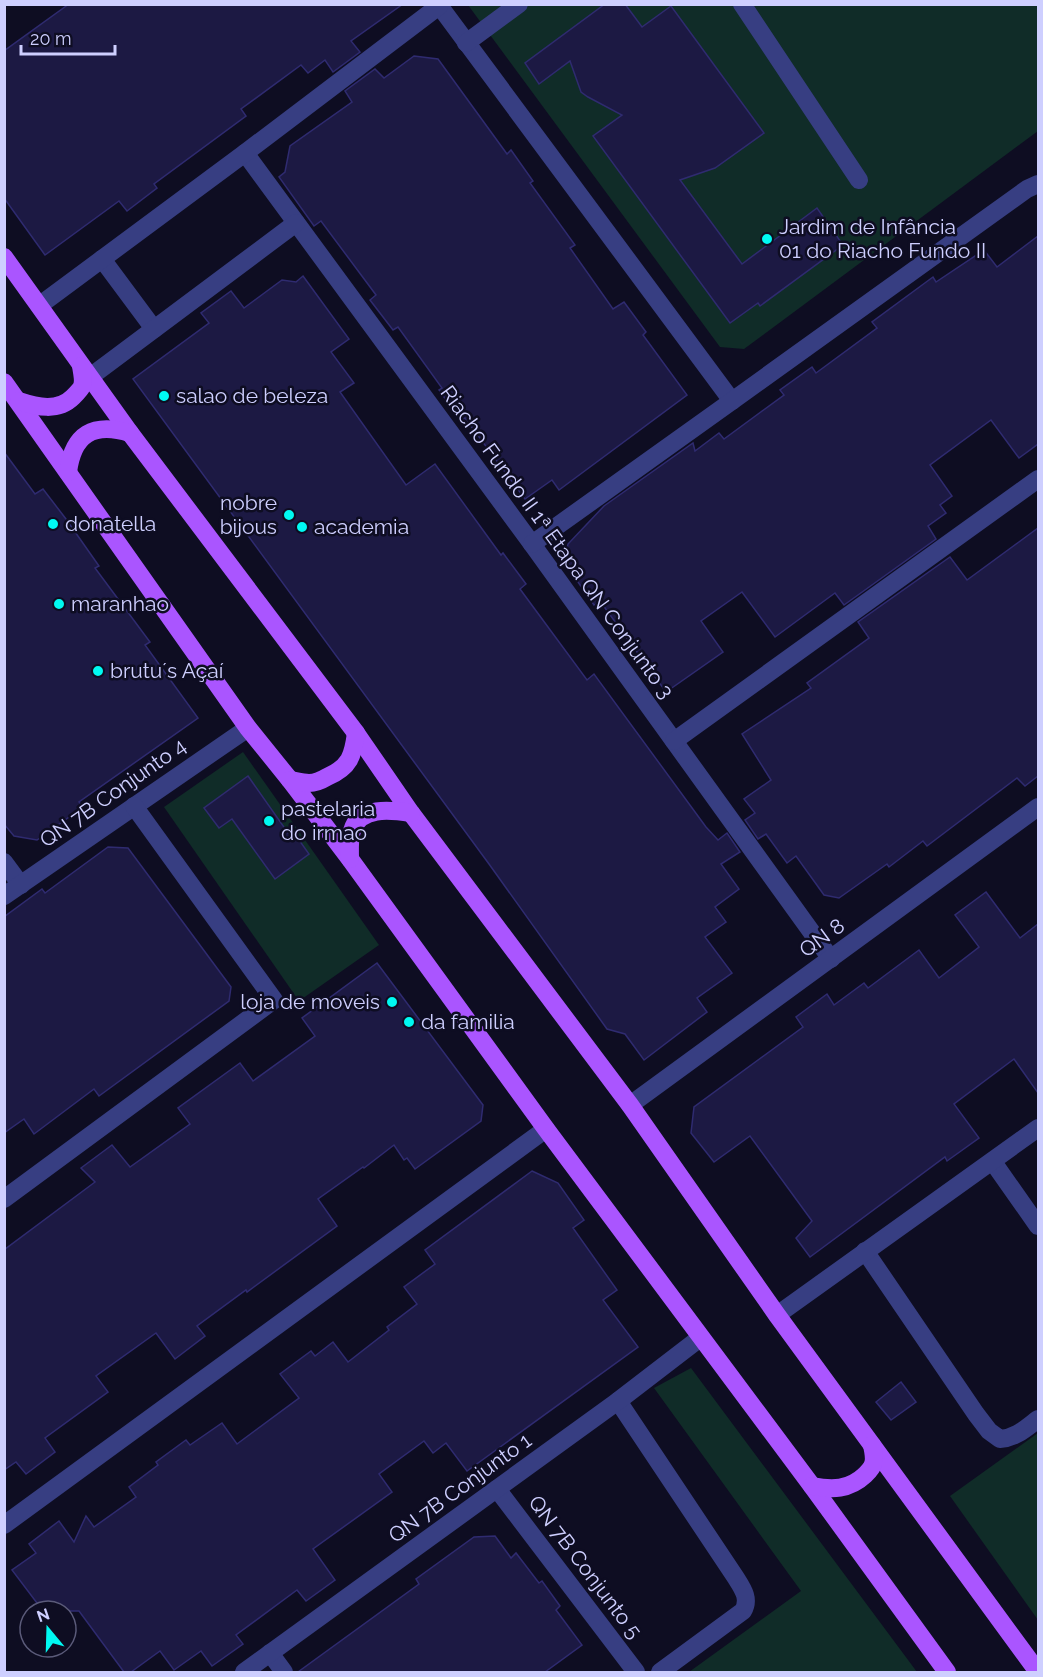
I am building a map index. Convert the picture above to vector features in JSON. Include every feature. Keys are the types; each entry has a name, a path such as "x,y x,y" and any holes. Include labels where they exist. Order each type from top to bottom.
{"main road":[{"path":"4,257 130,433 356,733 411,813 630,1104 777,1315 1038,1672"},
{"path":"18,401 35,407 66,404 82,386 86,372"},
{"path":"4,382 248,728 350,859 546,1129 812,1486 947,1672"},
{"path":"68,472 70,457 75,446 87,434 103,428 130,433"},
{"path":"290,780 309,783 334,774 348,764 354,750 356,733"},
{"path":"350,859 353,827 361,818 380,811 411,813"},
{"path":"812,1486 828,1489 844,1488 858,1482 874,1463 872,1445"}],"street":[{"path":"466,43 519,4"},
{"path":"742,4 859,180"},
{"path":"40,305 439,5 732,401"},
{"name":"Riacho Fundo II 1ª Etapa QN Conjunto 3","path":"245,153 532,544 831,959"},
{"path":"532,544 1027,189 1038,184"},
{"path":"86,372 154,329 296,223"},
{"path":"102,259 154,329"},
{"path":"674,741 1038,479"},
{"name":"QN 7B Conjunto 4","path":"4,896 248,728"},
{"path":"4,1199 274,1000 134,806"},
{"name":"QN 8","path":"630,1104 1036,814"},
{"path":"4,862 21,885"},
{"path":"777,1315 1038,1128"},
{"path":"4,1525 546,1129"},
{"path":"993,1162 1038,1226"},
{"path":"865,1251 989,1431 1000,1439 1008,1439 1017,1436 1038,1419"},
{"name":"QN 7B Conjunto 1","path":"244,1672 618,1401 700,1338"},
{"path":"618,1401 746,1595 746,1607 743,1611 660,1672"},
{"name":"QN 7B Conjunto 5","path":"497,1489 636,1672"},
{"path":"270,1653 284,1672"}],"green space":[{"name":"Jardim de Infância 01 do Riacho Fundo II","path":"468,5 1038,5 1038,131 744,349 720,347"},
{"path":"243,752 379,945 299,1001 164,807"},
{"path":"691,1368 917,1672 689,1672 801,1591 654,1388"},
{"path":"1038,1433 1038,1620 950,1496"}],"building":[{"path":"69,4 403,4 351,41 360,52 333,72 325,60 308,73 301,65 241,109 246,116 154,184 157,188 127,211 119,201 45,255 4,198 4,51"},
{"path":"605,4 625,4 642,27 671,6 764,133 715,168 680,180 742,264 817,208 843,245 760,306 758,303 730,323 593,136 622,115 581,92 570,61 539,84 525,63"},
{"path":"414,56 438,59 507,154 511,150 533,181 530,183 575,245 570,248 613,309 624,302 646,332 643,335 687,395 559,490 552,480 525,499 465,418 461,421 439,390 442,388 398,327 393,330 370,300 376,295 321,221 314,226 279,177 285,172 290,146 352,102 345,91 375,69 384,78"},
{"path":"1038,236 1038,444 1019,458 991,420 930,465 952,496 940,505 946,513 928,526 936,539 844,605 835,593 775,637 742,592 701,621 723,652 666,692 600,601 594,605 564,562 568,544 604,506 693,443 695,451 719,433 724,439 784,395 780,390 812,367 816,373 877,328 872,322 933,277 936,282 984,250 997,267"},
{"path":"303,276 349,339 331,352 354,383 340,392 406,485 435,464 501,555 503,553 526,584 520,589 587,680 594,674 706,827 718,840 727,833 740,852 721,864 739,889 715,907 726,922 705,937 732,973 697,998 707,1012 644,1060 625,1034 607,1029 489,864 133,379 209,323 201,313 231,291 244,308 282,280 296,282"},
{"path":"4,452 35,494 43,489 66,519 99,566 95,568 150,642 145,645 198,718 79,802 83,807 37,840 14,836 4,824"},
{"path":"1038,528 1038,776 1025,786 1017,778 927,846 923,841 889,867 887,864 839,898 824,895 796,856 787,863 766,834 758,839 745,820 755,813 744,799 771,780 742,734 811,688 807,683 869,638 858,622 950,557 967,580"},
{"path":"248,776 288,833 292,830 309,854 275,879 232,819 219,828 204,808"},
{"path":"108,847 128,848 231,987 229,1001 99,1096 94,1089 34,1134 24,1119 4,1133 4,917 42,889 45,893"},
{"path":"986,892 1020,938 1038,924 1038,1093 1014,1059 954,1104 979,1138 947,1161 945,1157 810,1257 796,1238 812,1221 750,1136 714,1162 691,1133 694,1107 803,1027 796,1017 827,994 834,1005 864,983 868,988 919,950 939,978 979,947 955,915"},
{"path":"377,963 483,1105 481,1121 415,1169 407,1158 404,1160 394,1145 318,1199 337,1226 197,1326 205,1336 175,1359 156,1333 96,1376 108,1392 45,1438 55,1452 26,1474 16,1462 4,1470 4,1250 95,1182 81,1168 112,1145 130,1167 190,1124 178,1108 240,1063 253,1081 315,1036 302,1018"},
{"path":"532,1171 558,1183 584,1220 573,1228 617,1290 603,1300 638,1347 467,1471 446,1443 433,1453 424,1441 379,1474 392,1492 313,1549 335,1580 306,1601 297,1590 236,1635 243,1644 212,1666 201,1651 174,1670 160,1651 131,1672 124,1672 78,1611 78,1599 34,1599 12,1570 36,1553 29,1544 59,1521 74,1542 86,1516 94,1527 136,1497 129,1487 158,1465 156,1462 186,1440 190,1445 222,1423 237,1444 299,1398 280,1374 311,1351 315,1356 333,1342 348,1362 389,1330 387,1327 417,1304 404,1287 435,1264 425,1250"},
{"path":"901,1382 916,1402 891,1420 876,1402"},
{"path":"495,1536 511,1558 516,1553 539,1583 542,1581 560,1606 556,1610 582,1645 545,1672 298,1672 419,1584 416,1579 474,1537"}],"place":[{"name":"Jardim de Infância 01 do Riacho Fundo II","path":"767,239"},
{"name":"salao de beleza","path":"164,396"},
{"name":"nobre bijous","path":"289,515"},
{"name":"donatella","path":"53,524"},
{"name":"academia","path":"302,527"},
{"name":"maranhao","path":"59,604"},
{"name":"brutu´s Açaí","path":"98,671"},
{"name":"pastelaria do irmao","path":"269,821"},
{"name":"loja de moveis","path":"392,1002"},
{"name":"da familia","path":"409,1022"}]}
